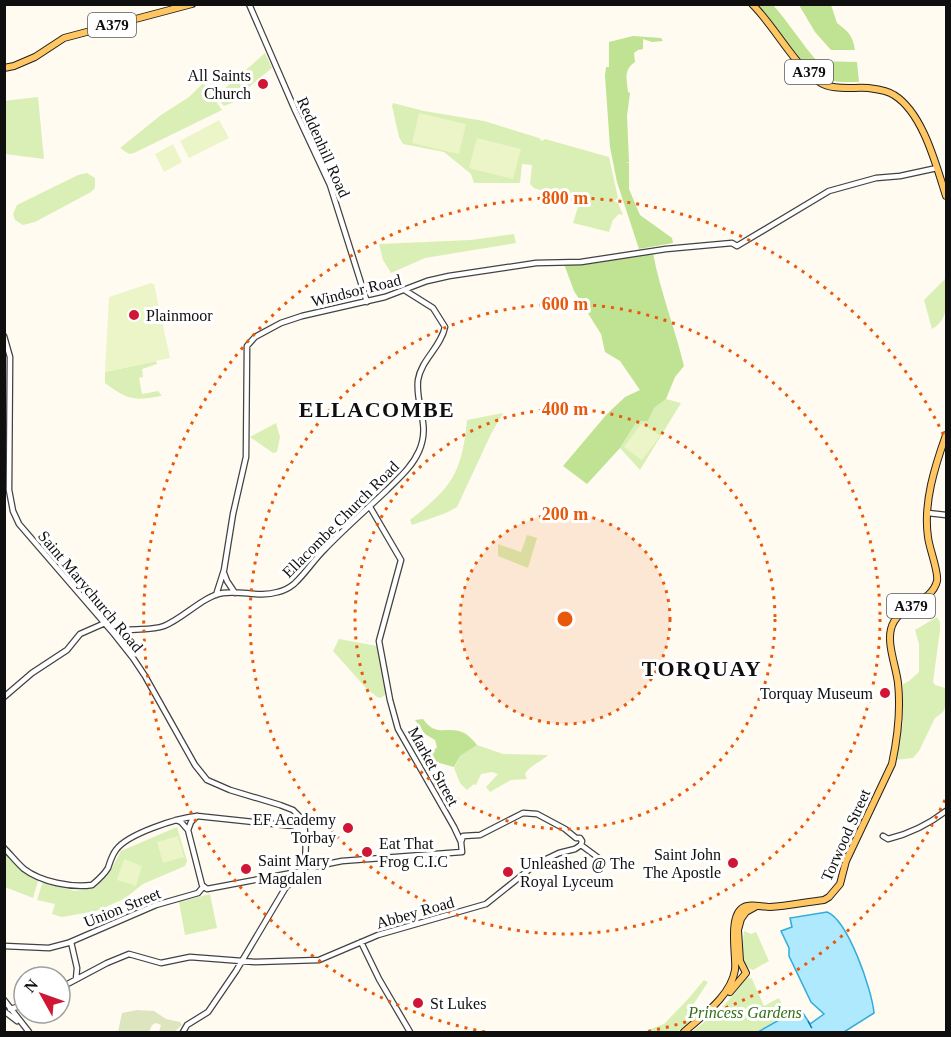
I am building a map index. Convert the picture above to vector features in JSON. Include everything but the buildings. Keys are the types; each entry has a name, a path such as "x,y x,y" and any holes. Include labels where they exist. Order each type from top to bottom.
{"main road":[{"name":"A379","path":"4,68 34,57 64,38 192,4"},
{"name":"A379","path":"752,4 795,58 822,83 836,87 883,91 896,96 909,108 923,132 946,196"},
{"name":"A379","path":"928,513 933,472 946,435"},
{"name":"Torwood Street","path":"737,970 740,962 738,922 744,914 756,907 825,900 840,884 846,861 892,764 899,725 898,684 891,631 895,619 929,595 937,581 927,533 928,513"},
{"name":"A379","path":"689,1032 726,997 746,974 737,970"},
{"path":"684,1032 722,996 737,970"}],"street":[{"name":"Reddenhill Road","path":"249,4 330,184 367,302"},
{"name":"Windsor Road","path":"216,595 224,570 235,504 246,457 247,346 255,337 281,323 316,312 367,302 449,276 536,263 581,262 690,246 732,243 737,246 829,191 876,178 900,176 937,168"},
{"name":"Ellacombe Church Road","path":"235,593 263,596 292,586 324,549 401,477 418,454 424,438 424,425 418,381 420,372 443,336 445,327 434,308 406,291"},
{"name":"Saint Marychurch Road","path":"4,336 10,357 7,458 11,506 20,524 105,623 145,676 188,754 207,780 230,790 293,810 301,817"},
{"name":"Market Street","path":"316,866 342,861 462,852 461,842 454,827 409,749 394,717 379,641 401,560 370,507"},
{"path":"928,513 946,515"},
{"path":"224,570 226,581 235,593"},
{"path":"114,634 121,630 152,629 164,626 180,619 216,595 235,593"},
{"path":"4,697 32,673 66,650 80,633 105,623"},
{"path":"883,836 888,839 900,836 946,811"},
{"path":"461,842 463,836 480,836 523,813 537,814 565,829 576,838 580,838 581,845 604,862"},
{"path":"4,848 25,870 42,878 74,886 92,885 106,870 118,847 154,827 176,820 197,816 297,828 305,833"},
{"path":"188,830 190,822 197,816"},
{"path":"297,828 301,823 301,817"},
{"path":"301,817 304,821 305,833 304,871"},
{"path":"176,820 188,830 204,888"},
{"name":"Market Street","path":"454,827 463,836"},
{"name":"Abbey Road","path":"72,981 129,954 161,963 190,957 242,961 319,960 408,925 486,904 536,864 581,845"},
{"path":"183,1032 187,1025 208,1012 242,961 286,887 304,871 316,866 306,857"},
{"name":"Union Street","path":"4,946 49,948 71,942 156,905 198,893 204,888 211,890 304,871"},
{"path":"277,876 283,880 286,887"},
{"path":"71,942 77,968 76,979"},
{"path":"361,942 379,979 410,1032"},
{"path":"4,1000 7,1010 29,1032"}],"green space":[{"path":"757,5 773,5 817,61 857,62 859,82 840,82 815,73"},
{"path":"799,5 831,5 837,23 849,34 855,50 831,50 815,32"},
{"path":"633,36 661,38 663,41 652,42 643,39 643,49 634,53 635,62 627,72 628,92 630,93 627,116 629,162 626,163 629,163 629,189 640,215 672,238 673,243 639,249 617,182 610,147 605,76 606,67 609,67 609,42"},
{"path":"265,53 272,68 249,87 250,96 224,106 217,95"},
{"path":"203,83 222,110 134,153 129,154 120,148 161,115 189,97"},
{"path":"38,97 44,159 5,154 4,101"},
{"path":"393,103 424,111 484,121 539,138 542,141 545,139 609,157 618,198 614,201 618,203 623,215 619,214 613,220 609,232 573,223 579,204 534,188 530,184 532,165 522,164 520,183 474,183 471,174 444,152 403,144 399,137"},
{"path":"419,113 466,124 459,154 412,143"},
{"path":"219,120 229,138 189,158 180,141"},
{"path":"477,138 521,149 513,179 469,168"},
{"path":"173,144 182,162 164,172 155,154"},
{"path":"87,173 95,178 95,188 91,192 35,222 23,225 15,220 13,214 17,205 78,175"},
{"path":"514,234 516,243 425,258 391,273 383,260 379,244 471,240"},
{"path":"653,253 684,366 675,377 666,399 654,408 648,421 637,421 620,448 587,484 563,466 607,414 625,397 640,390 620,361 605,352 601,334 574,291 564,264 597,263"},
{"path":"946,278 945,313 932,329 924,300"},
{"name":"Plainmoor","path":"154,284 170,358 105,372 109,297"},
{"path":"156,361 157,364 142,369 143,377 139,378 142,394 158,391 162,396 131,398 105,383 105,372"},
{"path":"666,399 681,403 640,470 620,448 637,421 648,421 654,408"},
{"path":"503,413 457,507 412,525 410,520 445,489 458,467 467,420"},
{"path":"276,423 280,437 277,452 273,453 250,437"},
{"path":"642,423 660,436 642,460 624,447"},
{"path":"527,535 537,538 528,568 498,556 498,544 521,552"},
{"path":"937,617 940,630 933,682 945,688 946,705 943,712 935,718 919,751 913,758 895,760 903,723 903,684 919,672 919,644 915,630"},
{"path":"339,639 377,646 386,694 381,698 366,688 333,651"},
{"path":"423,719 428,725 438,730 460,731 477,745 460,756 454,767 436,762 429,756 437,747 435,740 425,734 415,720"},
{"path":"477,745 503,754 548,755 527,771 525,774 527,779 511,780 490,792 486,787 498,774 492,772 481,774 476,785 474,784 467,790 460,783 454,768 460,756"},
{"path":"177,827 187,861 185,866 143,884 124,899 96,911 62,917 52,914 55,904 37,900 43,881 74,891 93,888 108,875 121,851"},
{"path":"178,836 184,857 163,863 157,842"},
{"path":"4,852 27,873 39,878 33,898 5,887"},
{"path":"124,859 142,866 136,886 117,880"},
{"path":"210,894 217,928 185,935 179,902"},
{"path":"744,931 751,934 756,932 769,961 753,970 748,968 743,959"},
{"name":"Princess Gardens","path":"745,976 752,979 764,1006 779,998 785,1011 789,1010 790,1013 758,1032 692,1032 729,1000"},
{"path":"704,980 708,982 691,1008 693,1014 699,1014 677,1032 643,1032 664,1024"},
{"path":"137,1010 154,1011 182,1025 174,1032 159,1032 161,1025 156,1023 152,1025 149,1032 118,1032 122,1013"}],"water":[{"path":"827,912 835,918 851,941 864,973 874,1013 844,1032 758,1032 801,1010 810,1024 824,1014 811,1002 789,956 789,948 781,931 792,927 790,918"}],"ferry route":[{"path":"808,1021 814,1032"}],"place":[{"name":"All Saints Church","path":"263,84"},
{"name":"Plainmoor","path":"134,315"},
{"name":"Torquay Museum","path":"885,693"},
{"name":"EF Academy Torbay","path":"348,828"},
{"name":"Eat That Frog C.I.C","path":"367,852"},
{"name":"Saint John The Apostle","path":"733,863"},
{"name":"Saint Mary Magdalen","path":"246,869"},
{"name":"Unleashed @ The Royal Lyceum","path":"508,872"},
{"name":"St Lukes","path":"418,1003"}],"district":[{"name":"ELLACOMBE","path":"377,409"},
{"name":"TORQUAY","path":"702,668"}]}
